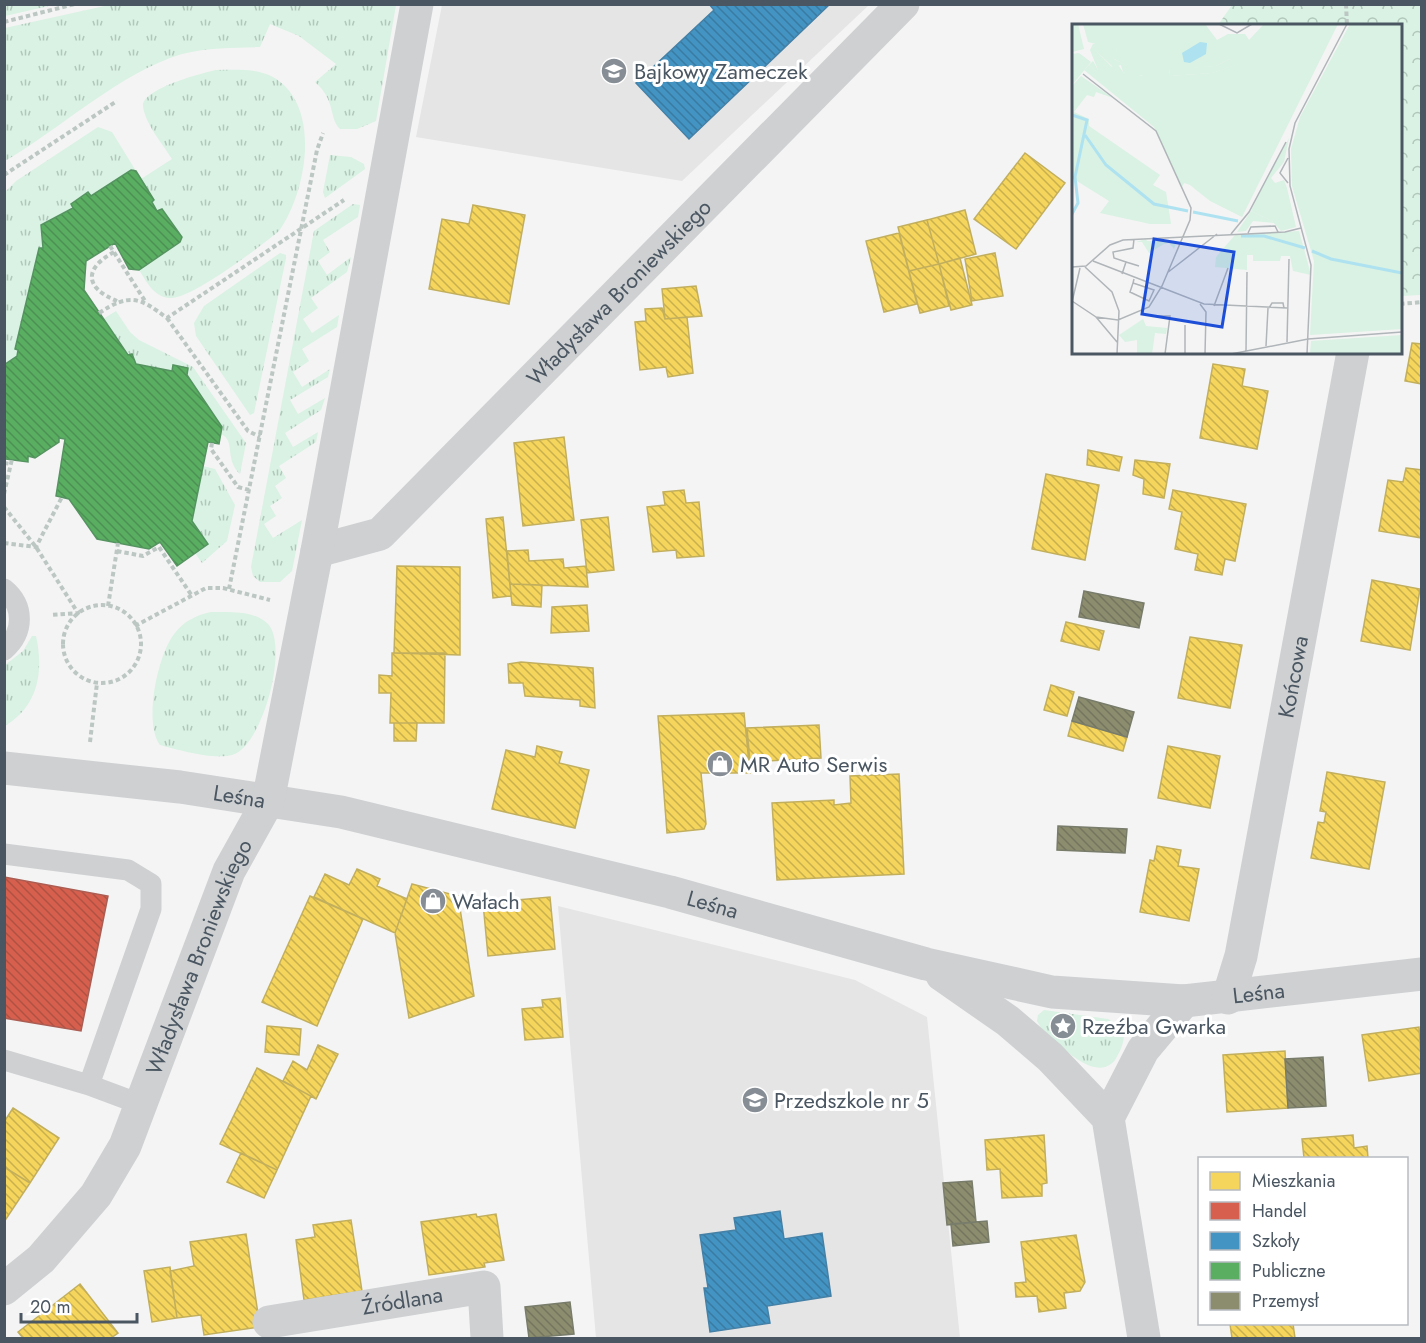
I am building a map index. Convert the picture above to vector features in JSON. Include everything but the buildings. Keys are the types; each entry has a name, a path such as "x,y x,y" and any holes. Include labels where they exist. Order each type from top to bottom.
{"street":[{"name":"Władysława Broniewskiego","path":"4,1289 41,1259 96,1195 125,1146 229,871 268,801 317,551 417,4"},
{"name":"Władysława Broniewskiego","path":"317,551 380,534 903,4"},
{"name":"Końcowa","path":"1228,998 1241,956 1353,354"},
{"name":"Leśna","path":"4,768 180,787 341,812 670,892 926,964 1052,992 1184,1001 1228,998 1422,974"},
{"path":"926,964 1008,1021 1050,1057 1108,1118 1144,1338"},
{"path":"1108,1118 1143,1050 1184,1001"},
{"name":"Źródlana","path":"269,1322 484,1287 487,1338"}],"lane":[{"path":"4,589 16,603 20,618 18,633 4,650"},
{"path":"4,854 128,870 151,884 151,909 89,1085"},
{"path":"4,1060 89,1085 140,1104"}],"path":[{"path":"4,22 75,4"},
{"path":"1346,4 1347,24"},
{"path":"4,175 117,101"},
{"path":"229,589 301,228 323,134"},
{"path":"167,318 364,186 383,190"},
{"path":"110,246 146,302 167,318 248,431 260,436"},
{"path":"114,252 97,265 92,275 92,282 97,291 117,301"},
{"path":"99,314 117,301 127,299 146,302"},
{"path":"1402,304 1422,302"},
{"path":"212,443 211,449 238,487 249,490"},
{"path":"4,463 11,461 4,494"},
{"path":"36,547 62,497"},
{"path":"4,507 36,547 78,613"},
{"path":"4,543 36,547"},
{"path":"108,606 118,543"},
{"path":"117,552 143,556 159,547 192,596"},
{"path":"135,626 206,588 229,589 274,602"},
{"path":"20,618 78,613 89,608 108,606 124,612 140,635 140,650 136,664 126,676 112,682 97,683 84,680 73,672 63,648 64,635 78,613"},
{"path":"89,750 97,683"}],"shaded area":[{"name":"Bajkowy Zameczek","path":"442,5 869,5 682,181 416,137"},
{"name":"Przedszkole nr 5","path":"558,906 855,980 927,1017 960,1338 596,1338"}],"green space":[{"path":"5,4 53,4 53,5 5,16"},
{"path":"109,5 396,5 376,121 357,129 340,129 334,120 326,96 315,82 336,64 299,36 270,24 260,47 202,50 159,62 114,87 5,161 5,28"},
{"path":"1232,5 1421,5 1421,295 1402,296 1402,24 1219,24"},
{"path":"216,70 264,73 287,89 298,106 304,127 305,149 297,194 279,231 242,260 192,291 179,297 163,297 148,284 139,270 180,242 182,236 162,209 157,211 152,202 154,200 141,179 172,159 151,127 143,106 145,100 162,88 186,78"},
{"path":"98,127 112,132 136,171 131,170 91,196 88,192 71,203 73,208 42,225 43,248 39,249 15,349 18,350 17,356 5,365 5,192 16,181"},
{"path":"330,155 351,157 364,164 365,169 325,198 323,192"},
{"path":"353,204 360,205 358,217 323,240 330,252 318,261 327,275 351,257 347,272 311,298 318,308 303,319 312,333 339,315 337,327 302,349 309,361 293,372 302,387 330,369 328,377 290,400 298,414 325,398 321,410 285,433 293,447 318,432 316,442 279,466 286,478 275,486 282,498 270,506 276,516 264,524 273,538 302,520 292,571 280,582 260,582 253,576 251,567 314,231"},
{"path":"280,253 286,255 286,258 254,413 250,415 196,336 194,323 204,306"},
{"path":"116,311 130,332 139,340 193,367 246,443 240,474 232,462 228,441 221,434 222,427 187,375 188,368 174,365 172,371 136,364 103,319"},
{"path":"203,466 215,469 235,505 227,541 202,563 195,553 208,544 192,521"},
{"path":"211,612 249,614 262,619 268,624 274,636 276,652 270,694 254,734 243,748 232,755 224,756 196,754 160,745 155,735 153,721 158,671 169,643 175,633 187,622"},
{"path":"32,636 36,636 38,649 36,687 25,709 5,726 5,665 23,651"},
{"path":"1044,1010 1108,1019 1121,1027 1124,1034 1123,1041 1115,1060 1107,1066 1097,1068 1076,1059 1041,1028 1037,1021 1038,1015"}],"place":[{"name":"Bajkowy Zameczek","path":"614,71"},
{"name":"MR Auto Serwis","path":"720,764"},
{"name":"Wałach","path":"433,901"},
{"name":"Rzeźba Gwarka","path":"1063,1026"},
{"name":"Przedszkole nr 5","path":"755,1100"}]}
